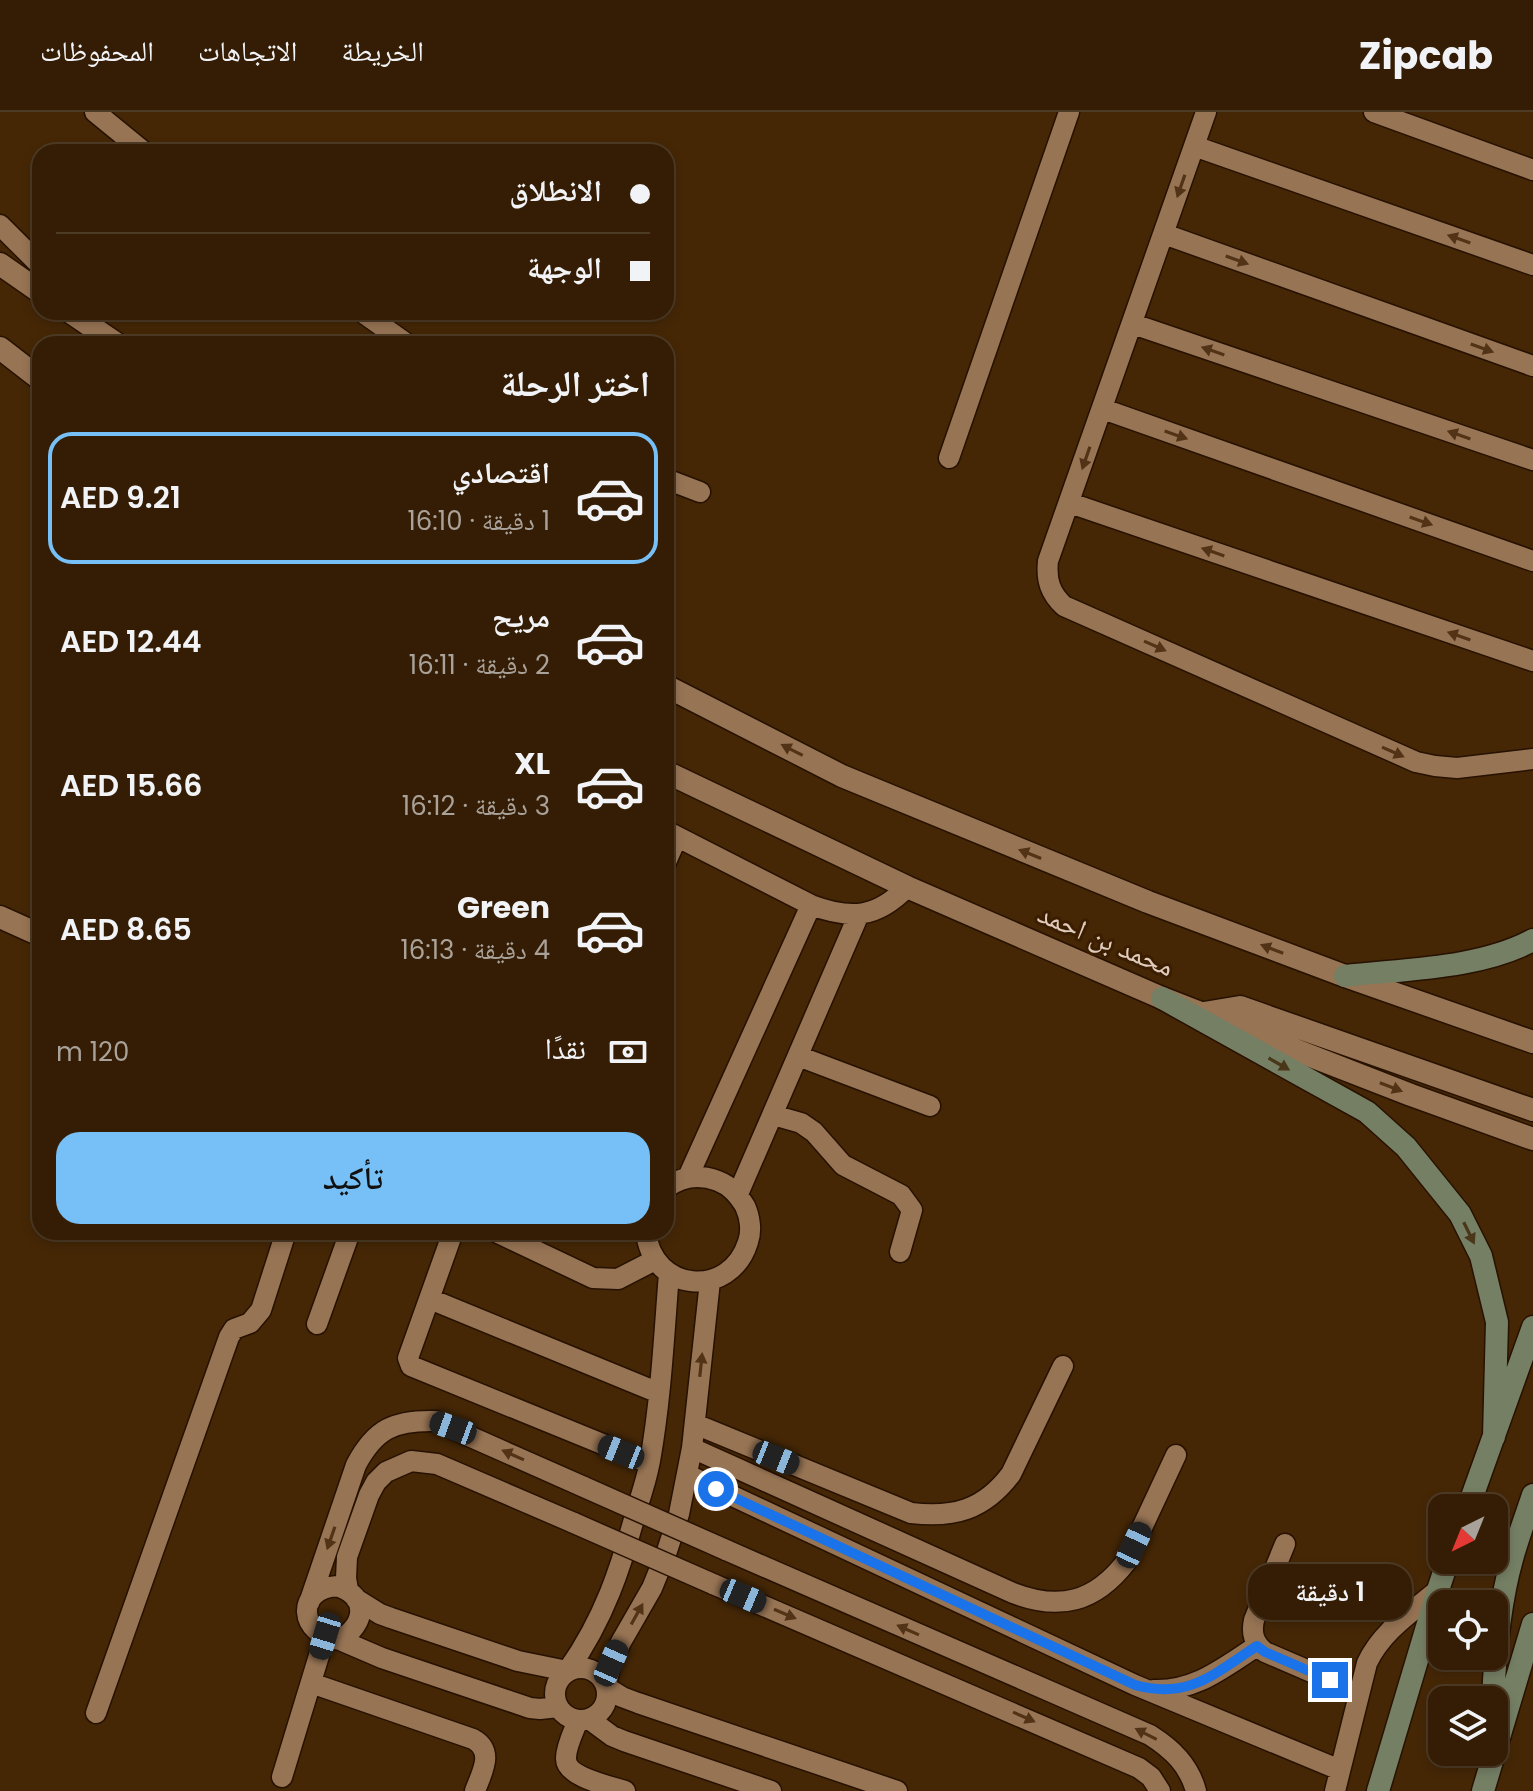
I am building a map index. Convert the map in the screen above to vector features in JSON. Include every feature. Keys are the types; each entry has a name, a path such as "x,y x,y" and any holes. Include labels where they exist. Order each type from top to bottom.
{"main road":[{"path":"1345,976 1456,963 1492,956 1533,940"},
{"path":"1162,998 1367,1112 1406,1147 1460,1214 1481,1256 1497,1322 1494,1437"},
{"path":"1473,1494 1533,1327"},
{"path":"1494,1686 1501,1611 1511,1560 1533,1495"},
{"path":"1438,1590 1443,1574"},
{"path":"1378,1791 1428,1624"},
{"path":"1508,1706 1533,1624"},
{"path":"1483,1791 1490,1766"}],"street":[{"path":"0,264 32,286"},
{"path":"82,320 106,336"},
{"path":"0,348 32,373"},
{"name":"محمد بن احمد","path":"674,690 842,776 1148,902 1533,1042"},
{"name":"محمد بن احمد","path":"674,776 907,887 1162,998 1533,1139"},
{"path":"2,924 32,933"},
{"path":"1202,1013 1240,1007 1533,1110"}],"lane":[{"path":"95,112 134,144"},
{"path":"949,458 1069,112"},
{"path":"1206,112 1048,561 1049,586 1064,606 1416,762 1457,768 1533,759"},
{"path":"1374,112 1533,170"},
{"path":"1194,146 1533,265"},
{"path":"0,225 32,257"},
{"path":"1164,234 1533,366"},
{"path":"92,320 108,336"},
{"path":"373,320 396,336"},
{"path":"1133,324 1533,460"},
{"path":"1103,409 1533,561"},
{"path":"674,482 700,492"},
{"path":"1070,503 1533,661"},
{"path":"674,835 811,905 843,914 877,910 894,900 907,887"},
{"path":"688,1177 811,905"},
{"path":"738,1194 859,914"},
{"path":"798,1056 930,1106"},
{"path":"773,1115 808,1127 843,1165 901,1195 912,1210 900,1252"},
{"path":"647,1240 662,1266 682,1279 696,1282 710,1281 730,1272 744,1255 751,1235 748,1213 738,1194 723,1183 706,1177 688,1177 674,1183"},
{"path":"96,1713 229,1337 234,1329 250,1323 261,1310 283,1240"},
{"path":"317,1324 347,1240"},
{"path":"450,1240 408,1358 411,1366 649,1463"},
{"path":"513,1240 593,1278 618,1279 662,1266"},
{"path":"662,1266 659,1393 649,1463 611,1594 592,1633 558,1681 554,1694 558,1707 566,1716 583,1719 612,1736 746,1787 771,1791"},
{"path":"625,1791 576,1774 566,1759 583,1719 598,1714 604,1706 611,1663 652,1588 679,1514 692,1448 710,1281"},
{"path":"430,1299 659,1393"},
{"path":"695,1424 911,1513 953,1514 988,1499 1001,1488 1011,1474 1063,1366"},
{"path":"558,1707 530,1708 382,1658 319,1634 311,1625 307,1614 309,1603 356,1465 365,1448 378,1435 395,1425 414,1421 435,1421 453,1428 1150,1735 1168,1746 1182,1762 1196,1791"},
{"path":"692,1448 1013,1593 1048,1603 1085,1597 1101,1589 1115,1576 1126,1562 1176,1455"},
{"path":"282,1777 311,1683 333,1638 352,1632 359,1622 360,1610 346,1578 347,1557 369,1495 386,1472 411,1461 437,1464 1139,1768 1151,1777 1160,1791"},
{"path":"688,1475 1135,1685 1340,1770"},
{"path":"1285,1544 1254,1620 1253,1638 1265,1652 1330,1680"},
{"path":"309,1603 315,1593 337,1586 380,1614 518,1661 568,1671 581,1667 594,1671 606,1686 622,1697 897,1791"},
{"path":"1335,1791 1367,1663 1373,1650 1393,1627 1428,1598"},
{"path":"1135,1685 1170,1691 1189,1687 1257,1646"},
{"path":"311,1683 479,1742 487,1757 475,1791"}],"route":[{"path":"716,1489 1135,1685 1170,1691 1189,1687 1257,1646 1330,1680"}]}
